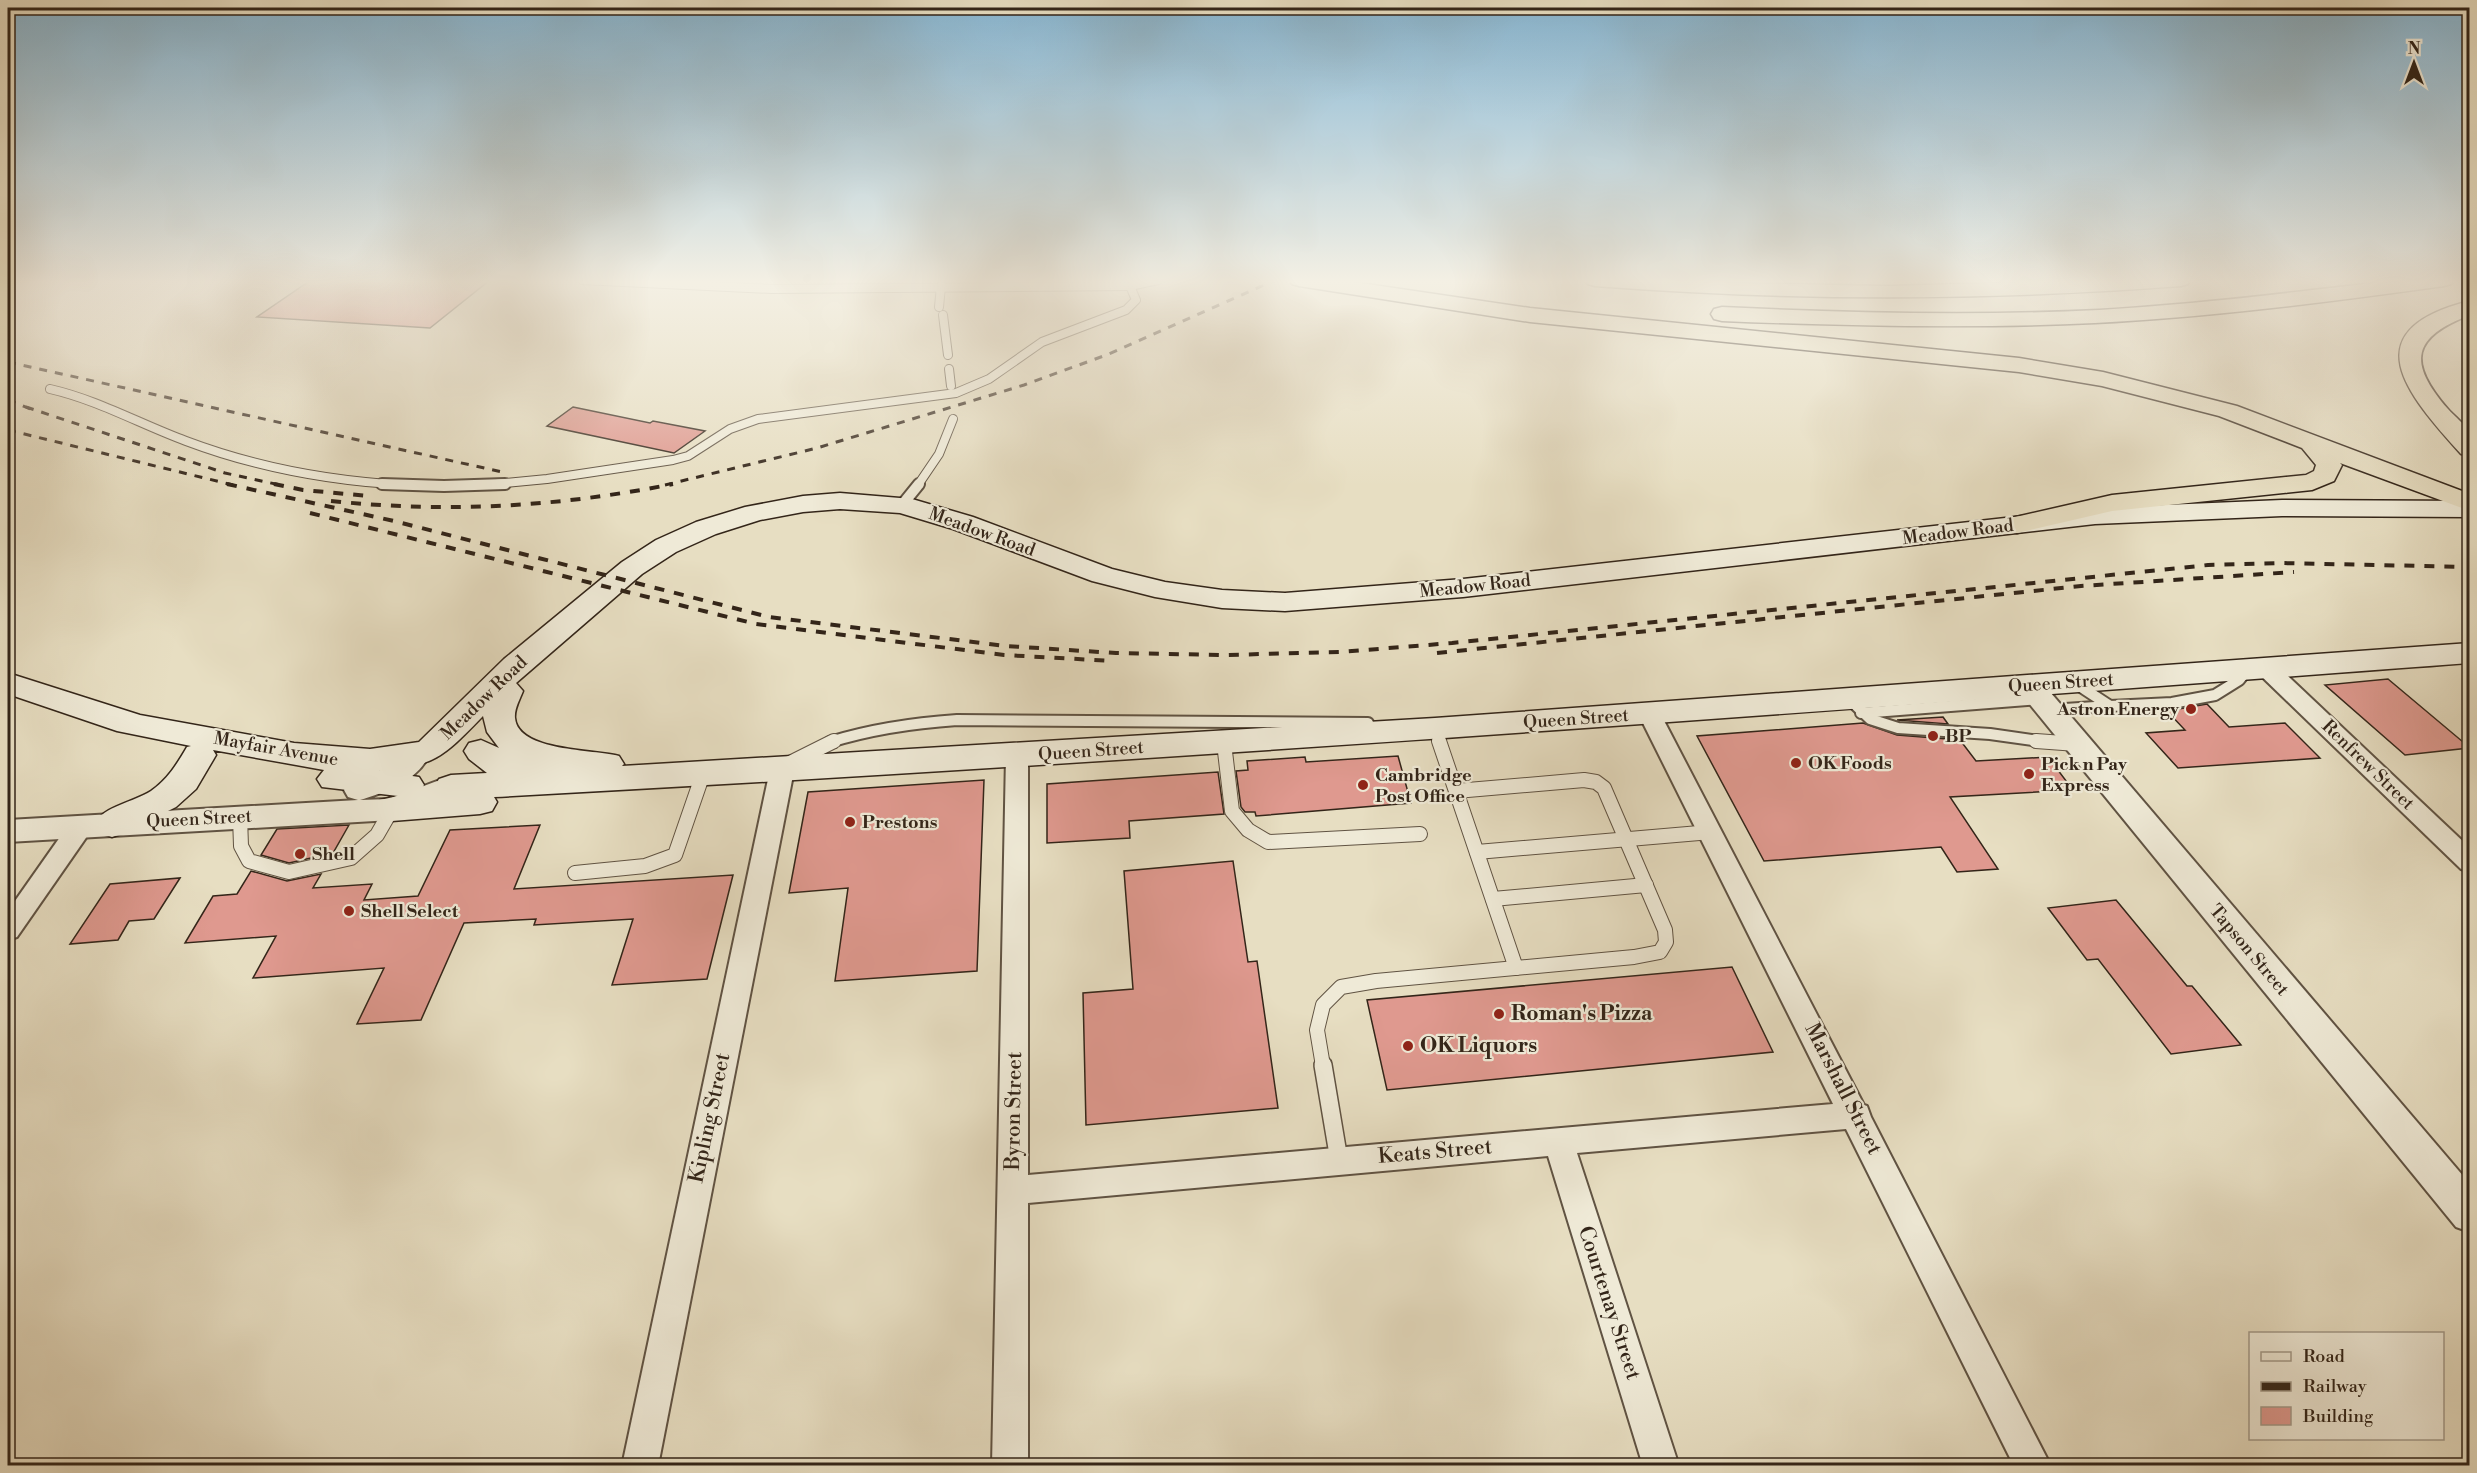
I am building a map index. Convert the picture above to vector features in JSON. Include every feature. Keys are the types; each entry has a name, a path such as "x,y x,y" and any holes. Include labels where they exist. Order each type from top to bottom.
{"highway":[{"path":"1849,349 2040,369 2164,392 2228,411 2469,503"},
{"path":"2410,349 2408,365 2420,392 2444,424 2468,447"},
{"path":"2017,525 2112,503 2312,483 2325,476 2329,465 2310,441"}],"main road":[{"name":"Meadow Road","path":"416,777 477,703 536,649 632,568 666,546 706,528 755,513 803,504 840,501 902,505 963,523 1050,557 1165,591 1222,599 1285,602 1463,588 2017,525 2162,511 2275,506 2469,509"},
{"name":"Meadow Road","path":"416,777 463,782 480,766 478,748 481,730 536,649"},
{"name":"Queen Street","path":"478,748 499,765 525,770 610,776 782,770 1224,743 1649,713 2040,698 2074,682 2469,653"},
{"name":"Mayfair Avenue","path":"8,683 131,724 252,747 335,760 371,762 416,777"},
{"path":"507,691 499,717 503,732 520,748 543,755 693,774"},
{"path":"252,747 378,753 402,748 433,734 477,703"},
{"name":"Mayfair Avenue","path":"131,724 163,744 199,755 353,783 416,777"},
{"path":"416,777 460,742 478,748"},
{"path":"97,825 142,812 178,791 189,777 199,755"},
{"path":"416,777 612,792 646,788 693,774"},
{"name":"Queen Street","path":"416,777 693,774"}],"street":[{"name":"Renfrew Street","path":"2257,668 2469,863"},
{"name":"Tapson Street","path":"2040,698 2469,1214"},
{"name":"Marshall Street","path":"1649,713 1857,1115 2033,1466"},
{"name":"Byron Street","path":"1010,1466 1017,756"},
{"name":"Kipling Street","path":"640,1466 782,770"},
{"name":"Queen Street","path":"8,831 245,817 416,777"},
{"path":"8,930 97,825"},
{"name":"Keats Street","path":"1013,1190 1857,1115"},
{"name":"Courtenay Street","path":"1558,1141 1660,1466"}],"lane":[{"path":"947,349 948,355"},
{"path":"50,389 77,394 204,447 291,470 386,484 471,486 518,482 674,460 688,456 730,429 765,417 964,390 989,379 1032,349"},
{"path":"949,369 951,386"},
{"path":"902,505 939,458 947,442 953,419"},
{"path":"2040,698 2110,706 2203,698 2229,688 2257,668"},
{"path":"2074,682 2110,706"},
{"path":"1856,706 1881,724 1898,728 1990,734 2057,744 2078,744"},
{"path":"782,770 809,750 836,738 871,728 908,724 988,721 1365,723 1435,729 1516,968"},
{"path":"1224,743 1233,811 1248,830 1268,842 1420,834"},
{"path":"575,873 645,866 675,855 682,841 693,774"},
{"path":"245,817 242,846 249,861 289,872 351,858 377,835 416,777"},
{"path":"1339,1160 1317,1030 1323,1005 1341,987 1376,981 1660,952 1666,942 1665,930 1604,788 1596,782 1584,780 1456,791"},
{"path":"1477,852 1711,832"},
{"path":"1493,899 1646,885"}],"building":[{"path":"573,407 650,423 653,421 705,431 674,453 547,426"},
{"path":"2388,679 2469,748 2405,755 2325,685"},
{"path":"2207,704 2229,727 2285,723 2320,758 2178,768 2146,733 2185,730 2167,711"},
{"path":"1943,717 1948,724 1897,720"},
{"path":"1863,723 1897,735 1960,740 1976,761 2048,757 2073,790 1950,797 1998,869 1957,872 1941,847 1764,861 1697,736"},
{"path":"1398,756 1411,803 1256,816 1255,812 1245,812 1241,807 1236,771 1248,770 1247,761 1305,757 1306,762"},
{"path":"1218,772 1224,814 1129,821 1130,838 1047,843 1047,784"},
{"path":"984,780 977,971 835,981 848,888 789,893 808,792"},
{"path":"349,825 333,853 289,863 261,855 277,829"},
{"path":"540,825 514,889 733,875 707,979 612,985 633,919 534,925 536,919 464,923 421,1020 357,1024 384,968 253,978 276,936 185,943 213,896 237,894 251,871 287,881 321,874 313,888 372,884 364,900 418,896 450,830"},
{"path":"1233,861 1248,962 1257,961 1278,1108 1086,1125 1083,993 1133,989 1124,871"},
{"path":"180,878 154,919 129,921 118,940 70,944 110,884"},
{"path":"2116,900 2187,986 2192,986 2241,1045 2171,1054 2098,959 2087,960 2048,908"},
{"path":"1732,967 1773,1052 1387,1090 1367,1000"}],"railway":[{"path":"665,485 817,448 1024,385 1121,349"},
{"path":"8,362 502,472"},
{"path":"8,400 33,410"},
{"path":"26,407 225,473 280,485"},
{"path":"8,430 233,485"},
{"path":"227,484 394,521 769,617 1006,646 1116,653 1225,655 1340,652 1452,643 2208,565 2280,563 2470,567"},
{"path":"274,484 303,490 369,496"},
{"path":"331,501 418,507 503,506 587,498 673,484"},
{"path":"310,513 756,624 1004,655 1114,661"},
{"path":"1437,653 2081,586 2294,572"}],"place":[{"name":"Astron Energy","path":"2191,709"},
{"name":"BP","path":"1933,736"},
{"name":"OK Foods","path":"1796,763"},
{"name":"Pick n Pay Express","path":"2029,774"},
{"name":"Cambridge Post Office","path":"1363,785"},
{"name":"Prestons","path":"850,822"},
{"name":"Shell","path":"300,854"},
{"name":"Shell Select","path":"349,911"},
{"name":"Roman's Pizza","path":"1499,1014"},
{"name":"OK Liquors","path":"1408,1046"}]}
